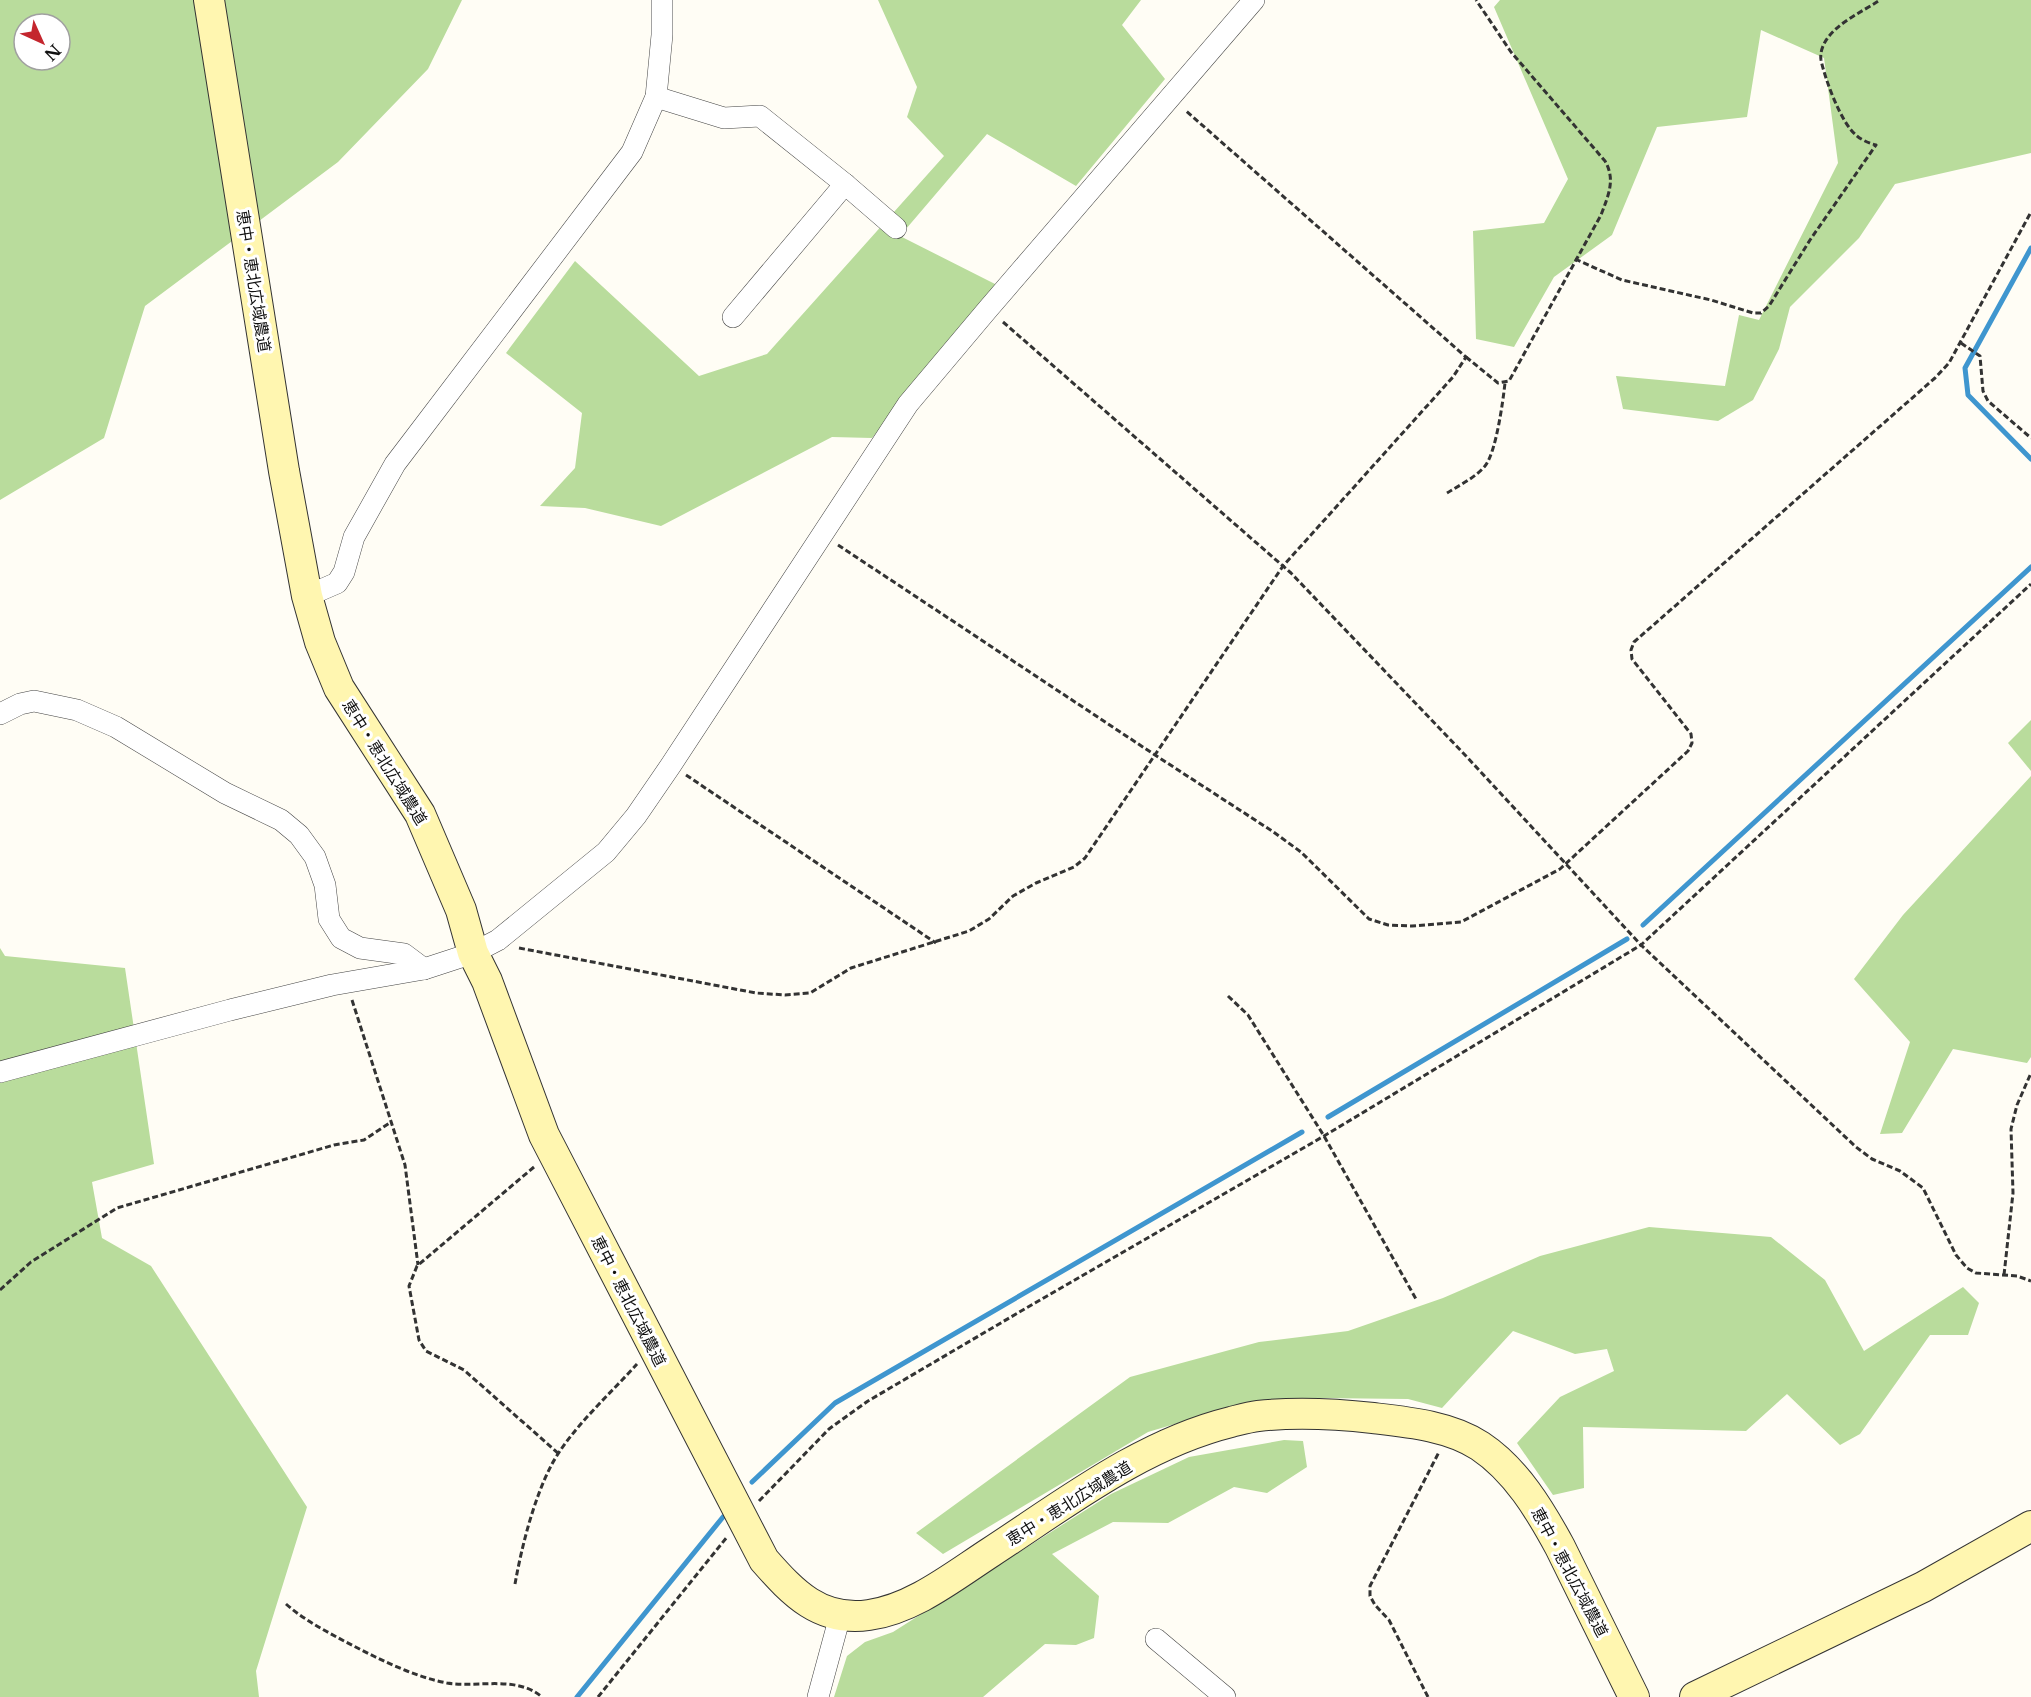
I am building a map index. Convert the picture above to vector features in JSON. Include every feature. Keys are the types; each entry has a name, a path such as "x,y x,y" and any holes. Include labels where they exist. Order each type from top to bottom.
{"street":[{"name":"恵中・恵北広域農道","path":"210,0 284,471 307,596 320,642 339,688 420,814 461,910 486,946 487,981 544,1135 764,1560 801,1599 840,1616 867,1616 887,1611 915,1599 1092,1486 1159,1448 1202,1430 1257,1416 1341,1414 1416,1423 1479,1445 1517,1480 1560,1547 1634,1697"},
{"path":"307,596 337,584 344,572 354,537 395,464 632,152 656,97 662,34 662,0"},
{"path":"0,1072 230,1010 348,982 424,969 486,946 606,852 636,816 671,765 908,404 1254,0"},
{"path":"656,97 724,118 760,116 896,228"},
{"path":"733,317 845,184"},
{"path":"0,714 20,704 34,701 77,710 116,727 225,793 281,820 299,835 315,856 325,885 329,919 341,938 360,948 404,954 424,969"},
{"path":"1695,1697 1923,1587 2031,1526"},
{"path":"818,1697 840,1616"},
{"path":"1156,1639 1225,1697"}],"path":[{"path":"1170,97 1488,376 1498,383 1505,383 1509,381 1600,215 1611,187 1610,169 1511,52 1476,0"},
{"path":"1575,260 1622,280 1711,300 1753,313 1761,313 1769,306 1810,240 1876,145 1856,136 1848,127 1836,104 1821,59 1821,51 1828,37 1848,20 1880,0"},
{"path":"821,534 1272,831 1301,852 1369,919 1388,925 1412,926 1461,922 1560,869 1688,751 1692,742 1691,734 1632,659 1630,650 1634,642 1810,485 1935,378 1949,363 2031,212"},
{"path":"988,309 1283,566 1466,756 1641,945 1856,1147 1872,1160 1906,1174 1923,1188 1956,1255 1966,1268 1976,1274 2017,1276 2031,1281"},
{"path":"1961,343 1980,356 1983,391 1988,401 2031,438"},
{"path":"486,946 535,952 756,993 785,995 810,993 851,968 969,932 989,919 1013,896 1036,883 1074,867 1085,858 1283,566 1453,377 1466,357"},
{"path":"1447,493 1486,465 1497,429 1505,383"},
{"path":"598,1697 742,1519 829,1429 868,1401 1324,1136 1641,945 2031,584"},
{"path":"671,765 936,943"},
{"path":"348,982 408,1183 418,1266"},
{"path":"1228,996 1248,1015 1324,1136 1416,1299"},
{"path":"2004,1275 2013,1193 2011,1129 2017,1105 2031,1073"},
{"path":"0,1290 31,1262 117,1208 334,1145 364,1140 391,1122"},
{"path":"552,1150 418,1266 409,1286 419,1340 426,1351 464,1370 559,1454"},
{"path":"515,1584 521,1552 552,1464 568,1440 652,1347"},
{"path":"1428,1697 1389,1620 1370,1596 1370,1586 1439,1452 1446,1432"},
{"path":"286,1604 302,1618 390,1665 448,1683 515,1685 536,1692 542,1697"}],"green space":[{"path":"0,0 462,0 428,69 338,162 145,306 104,438 0,500"},
{"path":"878,0 1141,0 1122,25 1165,79 1076,186 987,134 900,236 997,285 872,438 832,437 661,526 585,508 540,506 575,468 582,413 506,353 575,261 699,376 767,354 944,156 907,117 917,87"},
{"path":"1500,0 2031,0 2031,153 1895,184 1859,238 1790,307 1779,349 1753,400 1718,421 1623,409 1616,376 1725,386 1739,315 1759,320 1838,163 1824,58 1761,30 1747,117 1657,127 1612,235 1554,277 1514,347 1476,339 1473,231 1544,223 1568,179 1494,7"},
{"path":"2031,720 2031,771 2008,743"},
{"path":"2031,776 2031,1057 2027,1063 1953,1049 1902,1133 1880,1134 1910,1042 1854,979 1903,915"},
{"path":"0,948 5,956 125,968 154,1164 92,1182 102,1238 151,1266 307,1507 256,1671 259,1697 0,1697"},
{"path":"1649,1227 1771,1237 1825,1280 1864,1351 1963,1287 1979,1303 1968,1335 1930,1335 1860,1434 1840,1445 1787,1394 1746,1431 1583,1427 1584,1488 1553,1495 1517,1443 1560,1397 1614,1371 1607,1349 1575,1354 1513,1331 1442,1408 1408,1399 1319,1398 1232,1407 1148,1432 943,1554 916,1533 1130,1377 1259,1342 1348,1331 1443,1298 1540,1256"},
{"path":"1284,1440 1303,1441 1307,1467 1267,1493 1234,1487 1168,1523 1113,1522 1052,1554 1099,1596 1094,1638 1076,1645 1045,1644 983,1697 834,1697 847,1656 865,1642 893,1632 1111,1494 1189,1457"}],"waterway":[{"path":"2031,248 1965,368 1968,395 2031,459"},
{"path":"1643,925 2031,567"},
{"path":"1328,1117 1627,939"},
{"path":"752,1482 835,1403 1302,1132"},
{"path":"577,1697 723,1517"}]}
